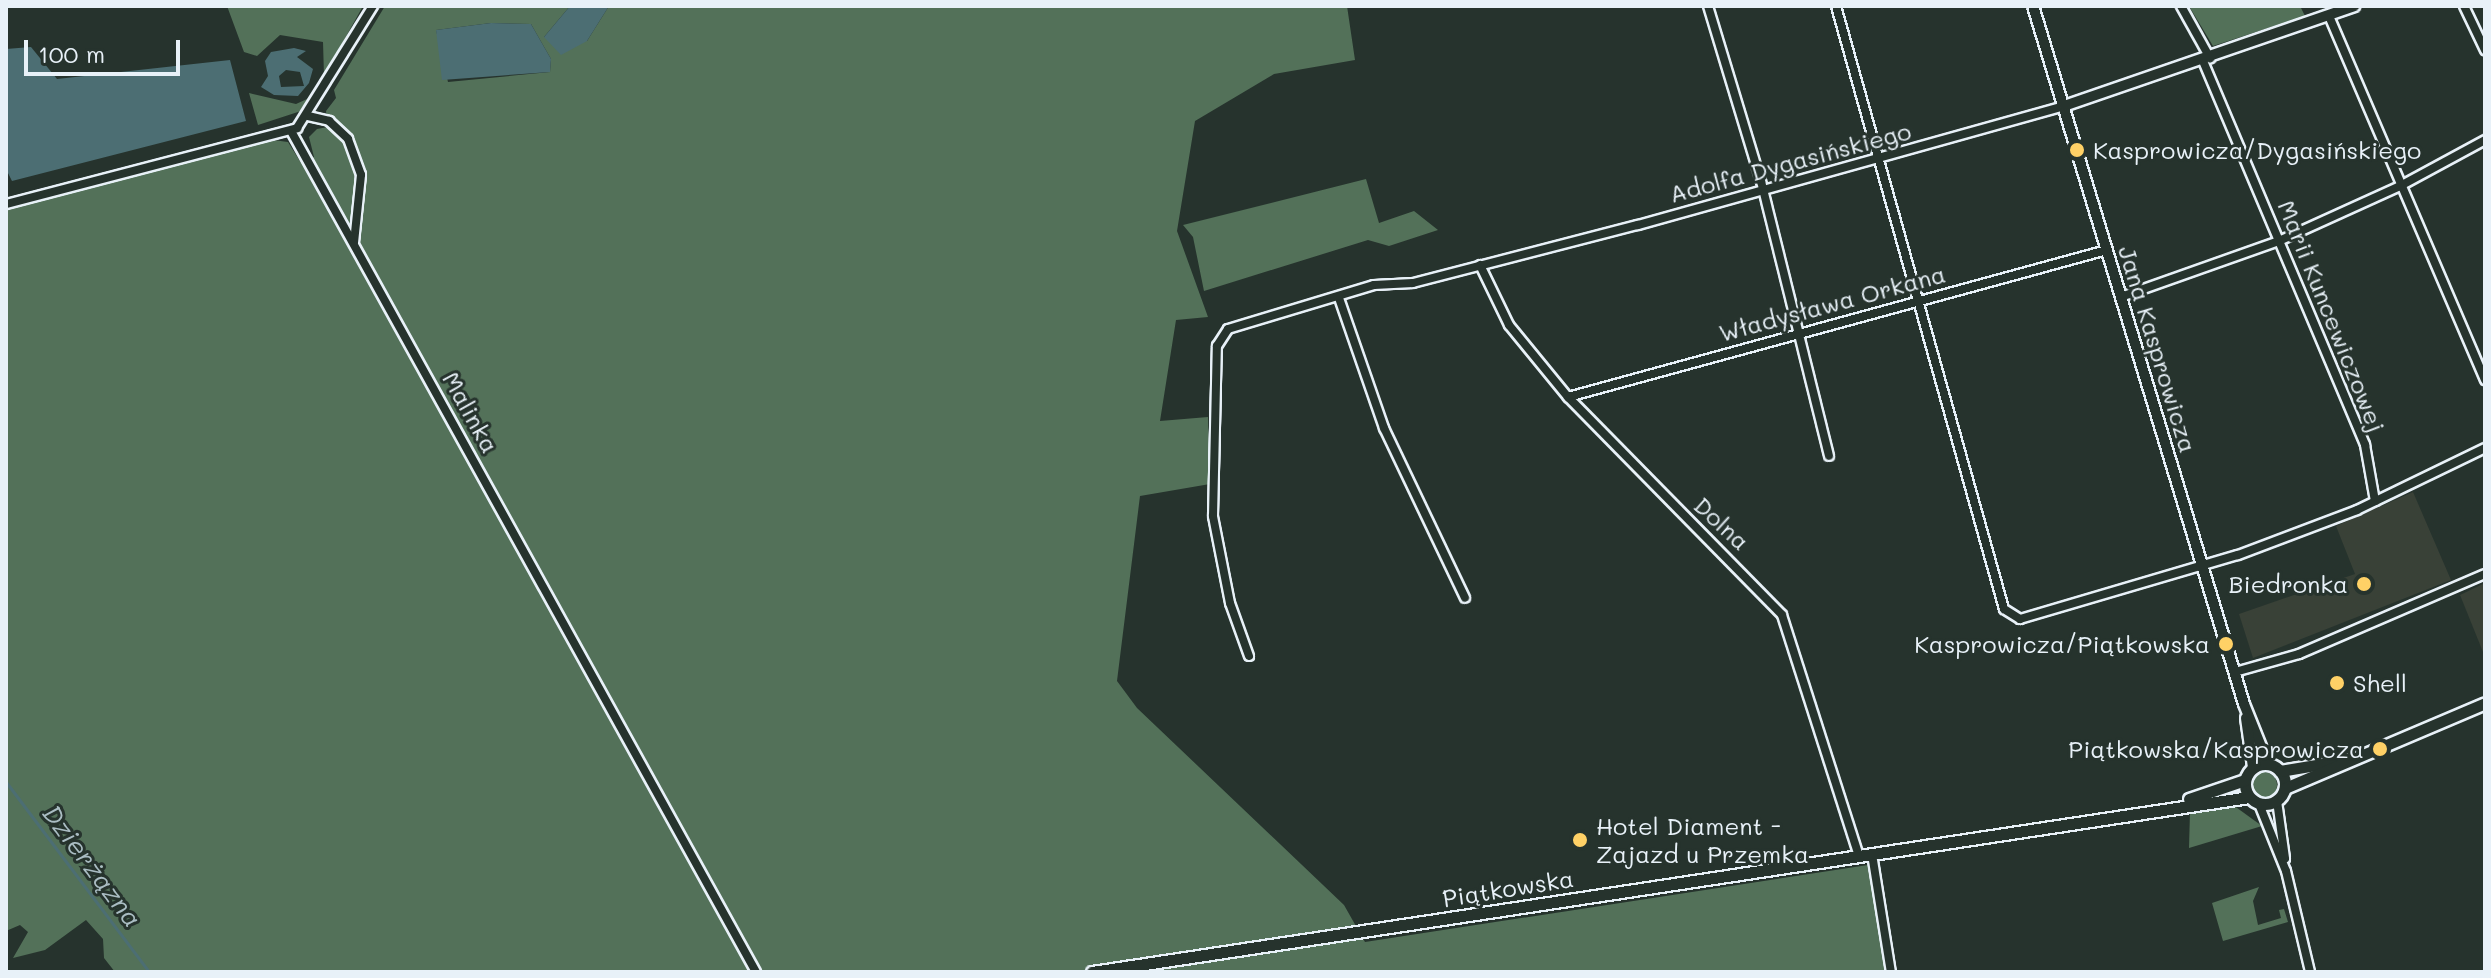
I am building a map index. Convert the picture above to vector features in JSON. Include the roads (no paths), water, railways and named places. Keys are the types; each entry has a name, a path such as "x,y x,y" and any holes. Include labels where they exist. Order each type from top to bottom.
{"main road":[{"path":"2358,757 2280,771 2268,764 2253,767 2245,780 2254,801 2277,801 2285,788 2358,757 2485,703"},
{"path":"2280,771 2285,788"},
{"name":"Piątkowska","path":"2166,806 2245,780"},
{"name":"Piątkowska","path":"1092,972 1872,854 2166,806 2254,801"}],"street":[{"path":"6,204 291,131 308,116 373,6"},
{"path":"1708,6 1760,190 1829,456"},
{"path":"1836,6 1880,150 1876,158 2004,609 2020,619 2203,565 2375,501 2485,448"},
{"name":"Jana Kasprowicza","path":"2033,6 2244,704 2268,764"},
{"name":"Marii Kuncewiczowej","path":"2181,6 2365,445 2375,501"},
{"name":"Adolfa Dygasińskiego","path":"1249,656 1230,603 1213,516 1217,346 1228,329 1374,285 1413,283 2064,106 2206,60 2354,6"},
{"path":"2464,6 2485,50"},
{"path":"2329,16 2485,380"},
{"path":"308,116 329,121 348,139 361,175 354,243"},
{"name":"Malinka","path":"291,131 756,972"},
{"path":"2121,297 2279,241 2400,186 2485,140"},
{"name":"Władysława Orkana","path":"1568,397 2107,250"},
{"name":"Dolna","path":"1480,265 1509,325 1568,397 1782,615 1859,856"},
{"path":"1339,298 1384,428 1465,598"},
{"path":"2235,672 2299,654 2485,574"},
{"name":"Jana Kasprowicza","path":"2244,704 2253,767"},
{"path":"2254,801 2286,871"},
{"path":"2277,801 2286,871 2310,972"},
{"path":"1872,854 1891,972"}],"water":[{"path":"570,6 609,6 587,41 561,55 544,37"},
{"path":"491,23 531,24 551,59 550,72 442,80 436,30"},
{"path":"31,47 57,79 230,60 246,121 12,181 6,169 6,49"},
{"path":"294,48 306,51 297,57 313,69 309,83 298,96 274,95 261,87 268,76 265,61 271,52","holes":["286,70 300,72 304,86 281,87 279,76"]}],"waterway":[{"name":"Dzierżązna","path":"6,782 149,972"}],"place":[{"name":"Kasprowicza/Dygasińskiego","path":"2077,150"},
{"name":"Biedronka","path":"2364,584"},
{"name":"Kasprowicza/Piątkowska","path":"2226,644"},
{"name":"Shell","path":"2337,683"},
{"name":"Piątkowska/Kasprowicza","path":"2380,749"},
{"name":"Hotel Diament - Zajazd u Przemka","path":"1580,840"}]}
